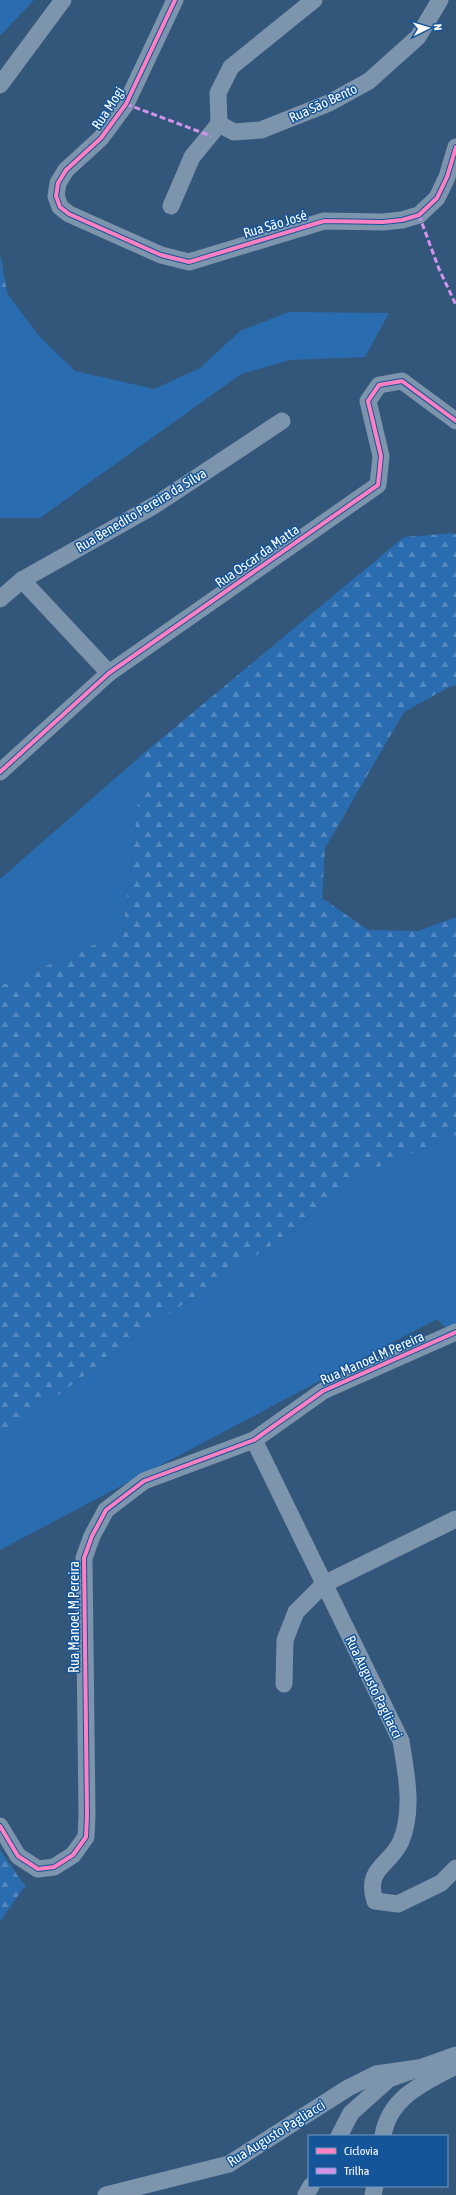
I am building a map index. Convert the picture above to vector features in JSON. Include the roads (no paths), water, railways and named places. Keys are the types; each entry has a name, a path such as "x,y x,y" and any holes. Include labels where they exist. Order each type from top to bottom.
{"street":[{"path":"0,85 63,0"},
{"name":"Rua Mogi","path":"69,214 60,207 56,196 58,183 66,170 101,138 126,104 174,0"},
{"path":"172,206 192,157 219,124 218,93 230,67 314,0"},
{"name":"Rua São Bento","path":"219,124 234,132 261,130 329,103 369,81 418,37 440,0"},
{"name":"Rua São José","path":"69,214 161,255 189,262 324,221 383,222 402,220 419,215 437,198 447,177 456,148"},
{"name":"Rua Oscar da Matta","path":"0,772 109,673 378,485 381,456 368,401 379,385 402,381 456,420"},
{"name":"Rua Benedito Pereira da Silva","path":"0,599 22,580 155,505 282,421"},
{"path":"22,580 109,673"},
{"name":"Rua Manoel M Pereira","path":"0,1826 18,1856 38,1869 54,1868 73,1855 86,1837 84,1558 92,1536 106,1510 144,1482 254,1440 323,1391 456,1332"},
{"name":"Rua Augusto Pagliacci","path":"254,1440 401,1741 407,1778 407,1814 401,1842 376,1872 371,1888 376,1901 398,1904 441,1883 456,1868"},
{"path":"284,1684 284,1640 296,1612 324,1584 456,1519"},
{"path":"340,2135 351,2113 389,2079 418,2068 453,2059"},
{"path":"383,2135 384,2128 396,2106 415,2087 453,2059"},
{"name":"Rua Augusto Pagliacci","path":"106,2195 229,2164 348,2088 369,2077 376,2074 418,2068"}]}
